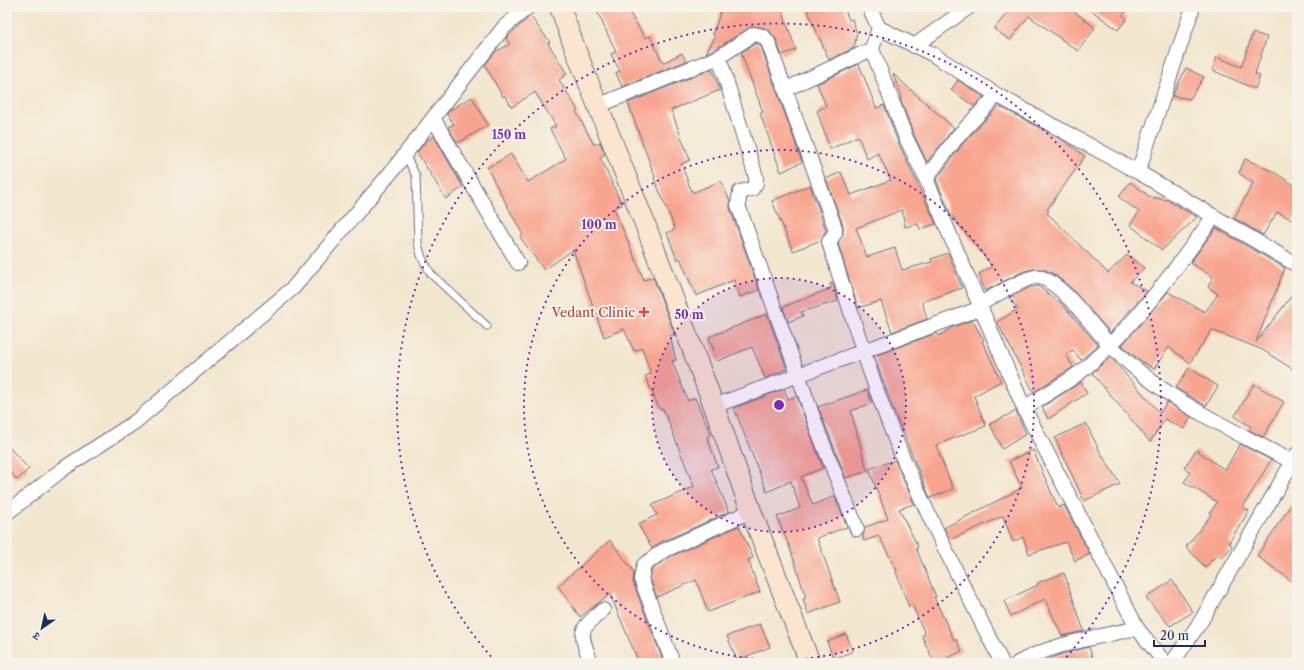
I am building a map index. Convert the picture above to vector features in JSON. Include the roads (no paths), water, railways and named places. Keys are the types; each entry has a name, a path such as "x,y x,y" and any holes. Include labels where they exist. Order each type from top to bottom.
{"main road":[{"path":"560,7 597,106 646,224 714,406 751,511 810,663"}],"street":[{"path":"7,513 64,469 135,422 293,288 405,154 504,27 528,7"},
{"path":"869,7 879,28 932,54 997,96 1138,172 1297,265"},
{"path":"914,46 969,7"},
{"path":"1138,172 1193,7"},
{"path":"879,28 872,49 906,138 927,180 1024,408 1136,628 1165,663"},
{"path":"597,106 719,57 754,34 763,36 768,42 786,88 835,228 835,233 829,242 863,351 902,456 932,523 1002,663"},
{"path":"786,88 872,49"},
{"path":"719,57 756,177 756,183 752,189 740,192 738,205 818,431 857,529"},
{"path":"927,180 929,174 958,136 997,96"},
{"path":"433,118 518,263"},
{"path":"1024,408 1089,365 1110,345 1149,304 1214,216"},
{"path":"714,406 980,306 1029,279 1038,276 1051,281 1078,308 1110,345 1161,390 1180,402 1295,458 1201,621 1172,663"},
{"path":"673,663 641,579 644,565 663,551 751,511"},
{"path":"591,663 582,637 582,631 585,625 603,610"},
{"path":"1018,663 1028,657 1054,648 1136,628"}],"lane":[{"path":"405,154 416,176 418,244 422,258 431,274 487,326"}],"place":[{"name":"Vedant Clinic","path":"644,312"}]}
